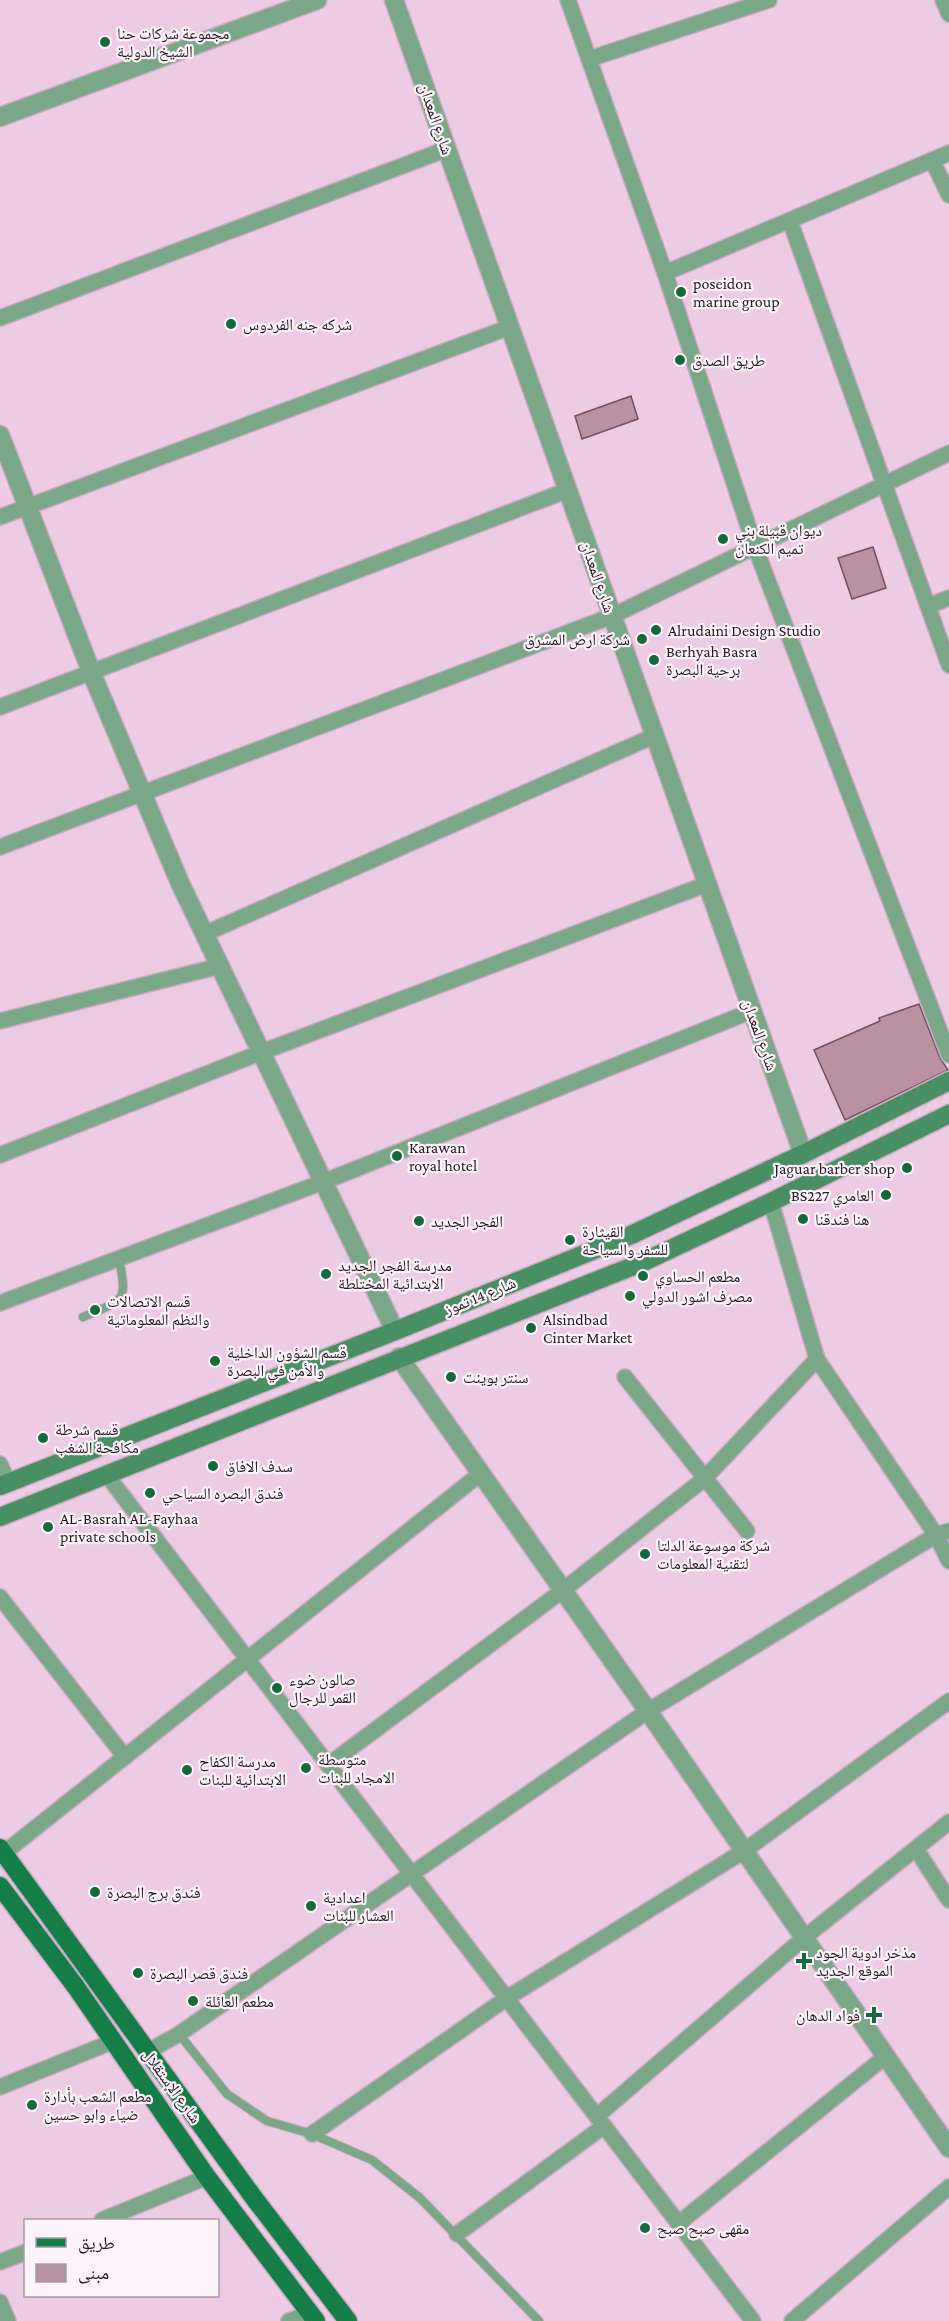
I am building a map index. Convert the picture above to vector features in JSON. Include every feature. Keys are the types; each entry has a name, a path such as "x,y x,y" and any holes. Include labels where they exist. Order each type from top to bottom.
{"main road":[{"name":"شارع 14 تموز","path":"4,1484 395,1331 631,1235 803,1154 949,1081"},
{"name":"شارع 14 تموز","path":"0,1517 641,1263 949,1114"},
{"name":"شارع الإستقلال","path":"2,1851 254,2198 348,2321"},
{"name":"شارع الإستقلال","path":"0,1886 114,2041 207,2177 313,2317"}],"street":[{"path":"0,117 317,0"},
{"name":"شارع المعدان","path":"394,0 803,1154"},
{"path":"568,0 666,273 755,547 949,1055"},
{"path":"589,59 769,0"},
{"path":"943,0 949,14"},
{"path":"0,318 447,150"},
{"path":"666,273 949,153"},
{"path":"932,160 949,195"},
{"path":"790,221 949,665"},
{"path":"0,517 510,327"},
{"path":"0,435 92,674 142,794 204,934 395,1331"},
{"path":"0,847 612,616 949,453"},
{"path":"0,707 92,674 568,490"},
{"path":"928,606 949,598"},
{"path":"204,934 654,736"},
{"path":"0,1155 262,1052 707,884"},
{"path":"0,1021 220,966"},
{"path":"0,1303 323,1182 752,1011"},
{"path":"771,1202 818,1359 942,1533 949,1561"},
{"path":"399,1357 949,2148"},
{"path":"328,1765 562,1591 704,1479 818,1359"},
{"path":"626,1377 747,1531"},
{"path":"0,1464 4,1484"},
{"path":"106,1474 753,2321"},
{"path":"2,1851 125,1757 480,1474"},
{"path":"147,2052 179,2034 648,1712 942,1533"},
{"path":"0,1597 125,1757"},
{"path":"312,2134 507,1998 744,1851 949,1701"},
{"path":"457,2234 601,2121 804,1937 949,1822"},
{"path":"916,1849 949,1900"},
{"path":"0,2087 114,2041"},
{"path":"678,2223 886,2056"},
{"path":"104,2219 207,2177"},
{"path":"792,2321 949,2187"},
{"path":"0,2262 24,2253"},
{"path":"0,2302 8,2321"},
{"path":"289,2321 313,2317"}],"lane":[{"path":"83,1317 115,1303 123,1295 125,1287 119,1259"},
{"path":"179,2034 227,2094 267,2121 312,2134 372,2160 420,2198 539,2321"}],"building":[{"path":"631,396 638,419 582,439 575,416"},
{"path":"873,547 886,588 852,599 838,558"},
{"path":"919,1004 940,1058 948,1070 845,1120 814,1050 880,1021 879,1018"}],"place":[{"name":"مجموعة شركات حنا الشيخ الدولية","path":"105,42"},
{"name":"poseidon marine group","path":"681,292"},
{"name":"شركه جنه الفردوس","path":"231,324"},
{"name":"طريق الصدق","path":"680,360"},
{"name":"ديوان قبيلة بني تميم الكنعان","path":"723,539"},
{"name":"Alrudaini Design Studio","path":"656,630"},
{"name":"شركة ارض المشرق","path":"642,639"},
{"name":"Berhyah Basra برحية البصرة","path":"654,660"},
{"name":"Karawan royal hotel","path":"397,1156"},
{"name":"Jaguar barber shop","path":"907,1168"},
{"name":"BS227 العامري","path":"886,1195"},
{"name":"هنا فندقنا","path":"803,1219"},
{"name":"الفجر الجديد","path":"419,1221"},
{"name":"القيثارة للسفر والسياحة","path":"570,1240"},
{"name":"مدرسة الفجر الجديد الابتدائية المختلطة","path":"326,1274"},
{"name":"مطعم الحساوي","path":"643,1276"},
{"name":"مصرف اشور الدولي","path":"630,1296"},
{"name":"قسم الاتصالات والنظم المعلوماتية","path":"95,1310"},
{"name":"Alsindbad Cinter Market","path":"531,1328"},
{"name":"قسم الشؤون الداخلية والأمن في البصرة","path":"215,1361"},
{"name":"سنتر بوينت","path":"451,1377"},
{"name":"قسم شرطة مكافحة الشغب","path":"43,1438"},
{"name":"سدف الافاق","path":"213,1466"},
{"name":"فندق البصره السياحي","path":"150,1493"},
{"name":"AL-Basrah AL-Fayhaa private schools","path":"48,1527"},
{"name":"شركة موسوعة الدلتا لتقنية المعلومات","path":"645,1554"},
{"name":"صالون ضوء القمر للرجال","path":"277,1688"},
{"name":"متوسطة الامجاد للبنات","path":"306,1768"},
{"name":"مدرسة الكفاح الابتدائية للبنات","path":"187,1770"},
{"name":"فندق برج البصرة","path":"95,1892"},
{"name":"اعدادية العشار للبنات","path":"311,1906"},
{"name":"مذخر ادوية الجود الموقع الجديد","path":"804,1961"},
{"name":"فندق قصر البصرة","path":"138,1973"},
{"name":"مطعم العائلة","path":"193,2001"},
{"name":"فواد الدهان","path":"874,2015"},
{"name":"مطعم الشعب بأدارة ضياء وابو حسين","path":"32,2105"},
{"name":"مقهى صبح صبح","path":"645,2228"}]}
